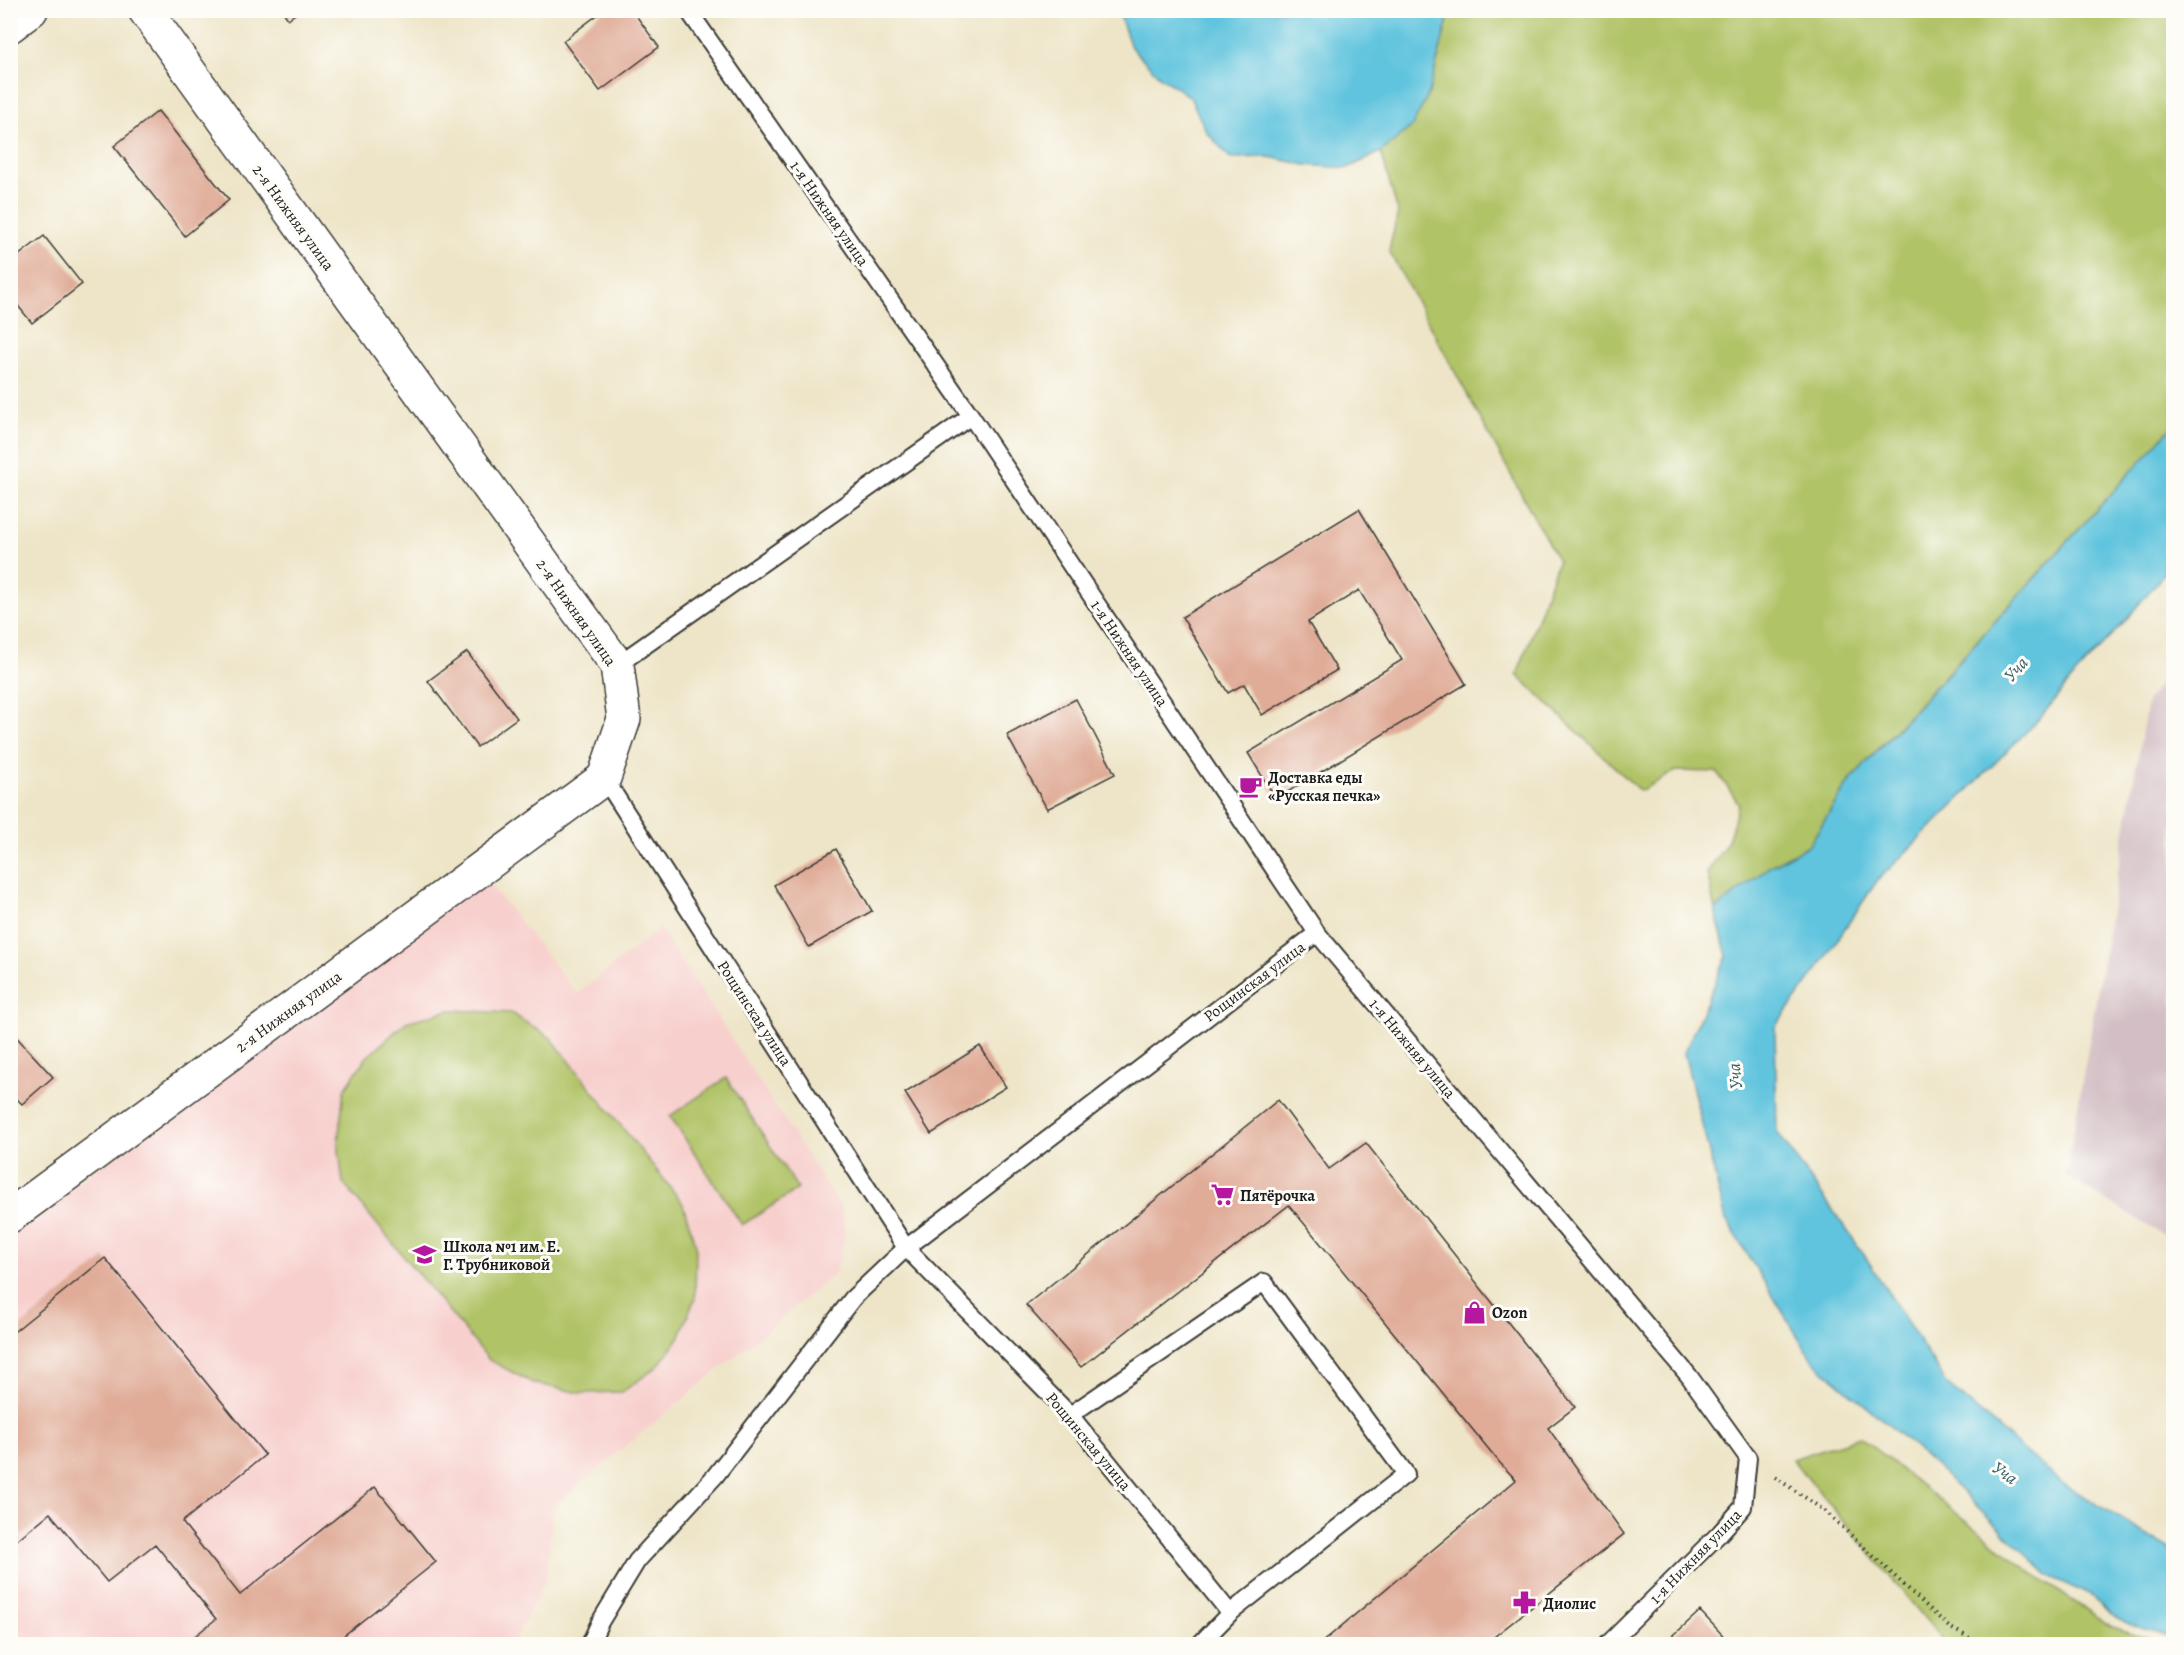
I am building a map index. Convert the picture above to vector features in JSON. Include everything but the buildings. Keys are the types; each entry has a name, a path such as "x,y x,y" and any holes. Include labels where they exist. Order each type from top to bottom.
{"street":[{"path":"10,26 31,10"},
{"name":"2-я Нижняя улица","path":"10,1216 604,778 624,719 617,665 145,10"}],"lane":[{"name":"1-я Нижняя улица","path":"688,10 971,416 1317,933 1689,1376 1748,1458 1743,1507 1720,1533 1608,1644"},
{"path":"617,665 971,416"},
{"name":"Рощинская улица","path":"604,778 906,1248 1070,1415 1230,1613"},
{"name":"Рощинская улица","path":"906,1248 1317,933"},
{"path":"590,1644 600,1622 637,1561 715,1476 853,1298 906,1248"},
{"path":"1070,1415 1264,1282 1406,1474 1230,1613 1200,1644"}],"path":[{"path":"1748,1458 1824,1511 1949,1627 1981,1644"}],"shaded area":[{"path":"2173,662 2173,1241 2066,1176 2147,702"},
{"name":"Школа №1 им. Е. Г. Трубниковой","path":"478,869 577,994 660,928 840,1206 846,1232 835,1274 553,1506 546,1578 513,1644 11,1644 11,1236"}],"green space":[{"path":"1450,11 2173,11 2173,426 1849,781 1809,845 1769,867 1715,910 1707,873 1728,841 1739,804 1717,772 1676,771 1640,791 1517,675 1558,561 1389,251 1398,212 1381,152 1412,126 1429,93"},
{"path":"450,1010 511,1013 551,1038 682,1202 696,1245 695,1298 679,1338 657,1367 622,1392 580,1393 533,1383 489,1360 343,1183 338,1142 344,1090 366,1058 406,1022"},
{"path":"726,1078 798,1189 742,1225 670,1116"},
{"path":"1860,1437 2041,1580 2113,1627 2164,1644 1946,1644 1792,1459"}],"water":[{"path":"1118,10 1450,11 1429,93 1412,126 1381,152 1348,168 1306,165 1269,157 1230,158 1206,131 1190,97 1159,76 1131,47"},
{"name":"Уча","path":"2173,426 2173,563 2040,718 1877,881 1775,1027 1777,1132 1861,1250 1947,1384 2062,1483 2173,1551 2173,1639 2119,1620 2091,1596 2049,1576 1925,1456 1813,1361 1726,1220 1684,1053 1727,956 1715,910 1769,867 1809,845 1849,782"}],"place":[{"name":"Доставка еды «Русская печка»","path":"1250,786"},
{"name":"Пятёрочка","path":"1222,1195"},
{"name":"Школа №1 им. Е. Г. Трубниковой","path":"425,1255"},
{"name":"Ozon","path":"1474,1312"},
{"name":"Диолис","path":"1525,1603"}]}
